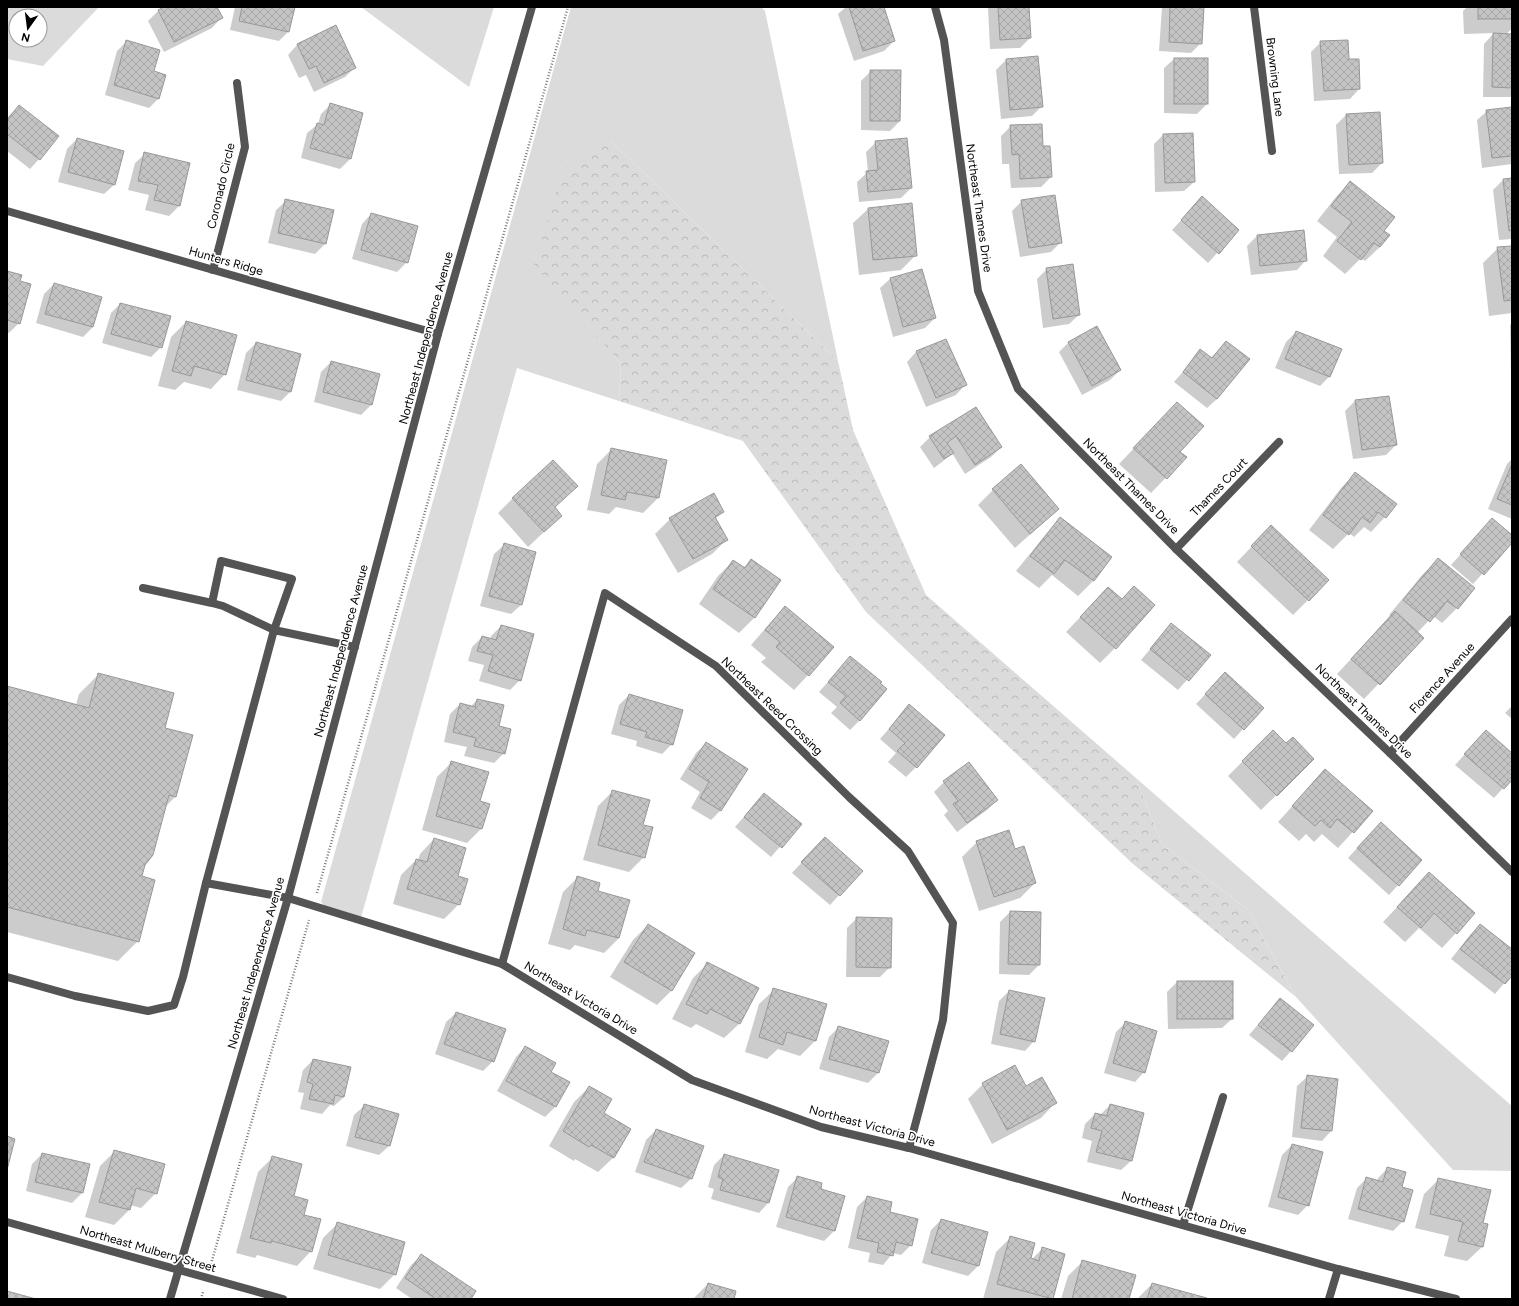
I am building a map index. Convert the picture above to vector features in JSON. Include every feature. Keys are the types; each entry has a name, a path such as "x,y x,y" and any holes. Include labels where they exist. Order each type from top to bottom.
{"street":[{"name":"Northeast Independence Avenue","path":"170,1299 288,898 438,334 532,7"},
{"name":"Northeast Thames Drive","path":"935,7 944,40 978,291 1018,389 1176,549 1390,753 1512,872"},
{"name":"Browning Lane","path":"1254,7 1272,151"},
{"name":"Coronado Circle","path":"213,270 245,147 237,83"},
{"name":"Hunters Ridge","path":"7,212 438,334"},
{"name":"Thames Court","path":"1176,549 1279,442"},
{"path":"7,977 75,996 148,1011 174,1005 183,977 206,883 274,630 292,578 221,561 212,603"},
{"path":"143,588 223,606 274,630 355,647"},
{"name":"Northeast Reed Crossing","path":"502,964 605,593 716,666 849,797 908,851 953,923 943,1020 909,1148"},
{"name":"Florence Avenue","path":"1390,753 1512,619"},
{"name":"Northeast Victoria Drive","path":"206,883 288,898 502,964 692,1080 821,1127 909,1148 1338,1269 1456,1299"},
{"path":"1183,1225 1223,1097"},
{"name":"Northeast Mulberry Street","path":"7,1222 283,1299"},
{"path":"1329,1299 1338,1269"}],"path":[{"path":"201,1299 568,7"}],"green space":[{"path":"7,7 99,7 43,66 7,59"},
{"path":"361,7 494,7 469,87"},
{"path":"571,7 761,7 765,11 838,361 612,142 535,265 621,364 619,401 517,368 360,921 333,915 321,902"},
{"path":"612,142 838,361 853,430 926,595 1136,778 1162,844 1248,910 1296,997 1133,864 866,612 743,441 619,401 621,364 534,265 563,170"},
{"path":"1136,778 1512,1106 1512,1171 1453,1170 1296,997 1248,910 1162,844"}],"building":[{"path":"164,7 217,7 223,18 174,42 158,10"},
{"path":"242,7 295,7 289,32 239,21"},
{"path":"849,7 884,7 895,41 863,51"},
{"path":"998,7 1029,7 1031,38 1000,40"},
{"path":"1170,7 1204,7 1202,44 1169,42"},
{"path":"1478,7 1512,7 1512,19 1478,19"},
{"path":"336,25 356,68 324,83 316,66 309,69 297,44"},
{"path":"1493,33 1512,34 1512,88 1492,87"},
{"path":"126,40 160,50 154,71 166,75 159,99 114,85"},
{"path":"1348,40 1349,59 1359,59 1360,89 1324,91 1320,41"},
{"path":"1038,56 1043,107 1010,110 1006,59"},
{"path":"1174,58 1208,58 1208,104 1174,104"},
{"path":"870,70 901,70 900,121 870,121"},
{"path":"330,103 363,113 351,159 310,148 317,123 324,125"},
{"path":"19,105 59,136 40,160 7,134 7,120"},
{"path":"1512,107 1512,156 1492,158 1486,110"},
{"path":"1380,112 1383,163 1349,165 1346,114"},
{"path":"1042,124 1043,146 1050,146 1052,177 1020,179 1019,154 1012,155 1010,125"},
{"path":"1193,133 1195,182 1165,183 1163,134"},
{"path":"77,138 124,151 115,185 68,172"},
{"path":"907,138 912,188 868,192 866,171 878,170 875,141"},
{"path":"144,152 190,163 180,206 154,200 158,185 138,181"},
{"path":"1512,178 1512,230 1509,231 1503,179"},
{"path":"1350,181 1395,217 1384,231 1390,235 1380,247 1374,243 1361,260 1337,241 1352,222 1331,206"},
{"path":"1055,195 1062,243 1029,248 1021,200"},
{"path":"1202,196 1239,230 1219,254 1181,220"},
{"path":"285,199 334,210 326,244 278,233"},
{"path":"912,203 917,256 873,260 868,208"},
{"path":"371,213 418,226 408,263 361,250"},
{"path":"1304,230 1307,261 1260,266 1257,235"},
{"path":"1512,246 1512,300 1504,301 1497,247"},
{"path":"1073,264 1080,315 1053,319 1046,268"},
{"path":"922,269 936,318 903,327 890,278"},
{"path":"7,271 22,275 20,281 31,284 20,324 7,320"},
{"path":"54,283 102,297 93,327 45,314"},
{"path":"120,303 171,316 162,348 111,334"},
{"path":"186,321 237,335 226,375 194,366 191,376 172,371"},
{"path":"1097,326 1121,370 1092,386 1068,342"},
{"path":"1296,331 1342,349 1330,377 1285,359"},
{"path":"946,339 967,385 936,398 916,351"},
{"path":"1226,341 1250,359 1217,399 1183,372 1200,349 1212,358"},
{"path":"256,342 301,354 291,392 246,380"},
{"path":"331,361 380,374 372,405 323,392"},
{"path":"1389,396 1397,445 1362,450 1355,400"},
{"path":"1177,402 1204,426 1180,452 1187,457 1167,479 1133,448"},
{"path":"976,407 1002,447 975,465 956,436 947,443 954,453 944,459 929,436"},
{"path":"611,448 667,460 659,498 627,492 625,500 601,495"},
{"path":"553,460 578,486 555,507 562,516 544,532 512,498"},
{"path":"1021,464 1059,509 1030,534 992,489"},
{"path":"1512,464 1512,505 1497,499"},
{"path":"1355,472 1397,504 1386,518 1378,512 1370,523 1362,517 1349,535 1323,515"},
{"path":"714,493 724,512 715,517 728,540 693,559 669,518"},
{"path":"1060,517 1112,557 1094,581 1065,560 1054,574 1030,556"},
{"path":"1492,518 1512,535 1512,543 1484,575 1460,554"},
{"path":"1271,525 1329,580 1309,601 1251,546"},
{"path":"504,543 536,552 522,605 489,596"},
{"path":"1438,558 1475,588 1458,609 1447,601 1430,622 1403,600"},
{"path":"751,559 781,580 755,618 713,589 733,560 745,568"},
{"path":"1134,586 1155,605 1116,649 1080,617 1108,587 1122,599"},
{"path":"785,606 834,647 809,676 776,647 780,642 765,630"},
{"path":"1395,611 1424,638 1380,685 1351,659"},
{"path":"1171,623 1211,655 1189,681 1150,649"},
{"path":"501,625 534,634 521,681 488,671 493,655 477,651 482,636 496,640"},
{"path":"850,656 882,682 880,683 887,689 860,721 840,703 846,696 828,682"},
{"path":"1225,672 1264,708 1244,730 1205,694"},
{"path":"98,673 174,693 165,728 193,735 176,797 169,795 153,855 145,865 142,876 155,880 139,942 7,907 7,686 89,708"},
{"path":"629,694 683,710 673,745 645,737 647,732 620,724"},
{"path":"477,699 504,705 499,726 511,729 505,754 474,746 476,738 453,732 460,703 475,707"},
{"path":"909,704 945,735 917,768 897,751 905,743 889,729"},
{"path":"1273,730 1286,743 1293,737 1314,759 1277,796 1242,761"},
{"path":"1486,730 1512,753 1512,780 1504,789 1464,754"},
{"path":"706,742 748,769 721,811 700,798 709,782 689,769"},
{"path":"451,761 489,772 480,801 490,804 482,829 436,816"},
{"path":"969,762 998,800 967,823 953,804 958,801 943,781"},
{"path":"1325,769 1373,811 1354,833 1337,819 1330,828 1321,820 1315,826 1292,806"},
{"path":"612,790 650,800 643,825 653,827 645,858 598,845"},
{"path":"764,793 802,824 782,848 744,817"},
{"path":"1381,822 1422,860 1399,886 1357,848"},
{"path":"1009,830 1015,849 1024,846 1036,883 994,897 976,841"},
{"path":"825,837 863,871 840,896 801,862"},
{"path":"434,838 466,848 458,876 468,879 460,905 407,889 416,859 427,862"},
{"path":"1429,872 1475,913 1457,934 1434,913 1421,928 1397,907"},
{"path":"577,876 600,883 598,891 630,900 619,938 587,930 585,936 563,929"},
{"path":"1010,911 1041,912 1040,965 1008,964"},
{"path":"856,917 892,918 891,968 856,967"},
{"path":"648,924 695,953 672,991 624,962"},
{"path":"1480,924 1512,949 1512,976 1505,984 1460,949"},
{"path":"707,962 759,988 740,1024 710,1009 707,1014 686,1004"},
{"path":"1177,981 1233,981 1233,1019 1177,1019"},
{"path":"773,988 827,1004 816,1041 787,1032 783,1045 759,1037"},
{"path":"1009,990 1045,998 1035,1042 1000,1034"},
{"path":"1280,998 1314,1025 1292,1052 1258,1025"},
{"path":"456,1012 506,1029 494,1062 444,1044"},
{"path":"1125,1021 1157,1031 1145,1073 1113,1063"},
{"path":"838,1026 889,1041 879,1073 829,1059"},
{"path":"525,1046 556,1063 551,1072 570,1082 556,1107 506,1081"},
{"path":"313,1059 351,1067 344,1097 335,1095 333,1104 309,1099 313,1084 307,1082"},
{"path":"1015,1065 1026,1086 1042,1077 1057,1103 1007,1130 982,1083"},
{"path":"1307,1075 1338,1079 1332,1131 1301,1128"},
{"path":"589,1086 612,1099 604,1113 631,1129 614,1158 591,1145 589,1147 563,1131"},
{"path":"364,1104 399,1114 390,1146 355,1137"},
{"path":"1110,1104 1144,1113 1132,1161 1096,1152 1102,1131 1091,1128 1095,1113 1107,1116"},
{"path":"656,1129 704,1146 692,1179 644,1162"},
{"path":"7,1136 15,1139 7,1170"},
{"path":"1292,1144 1323,1152 1309,1206 1278,1197"},
{"path":"114,1150 165,1164 157,1194 136,1188 130,1210 99,1202"},
{"path":"42,1153 90,1164 83,1193 35,1182"},
{"path":"724,1154 779,1170 769,1203 720,1190 723,1179 718,1177"},
{"path":"272,1156 302,1164 294,1196 308,1200 304,1215 321,1219 312,1252 272,1241 271,1243 250,1238"},
{"path":"1387,1167 1406,1172 1402,1187 1413,1190 1404,1222 1358,1209 1366,1177 1383,1182"},
{"path":"797,1176 822,1183 821,1189 845,1196 835,1231 786,1217"},
{"path":"1438,1178 1491,1190 1483,1223 1488,1224 1483,1247 1458,1241 1463,1222 1430,1214"},
{"path":"867,1196 892,1202 890,1212 918,1219 912,1246 896,1242 893,1256 877,1252 879,1243 857,1238"},
{"path":"941,1219 988,1232 979,1266 931,1253"},
{"path":"337,1222 405,1242 396,1275 328,1255"},
{"path":"1010,1236 1035,1243 1031,1258 1039,1261 1042,1247 1065,1254 1053,1299 997,1284"},
{"path":"421,1254 476,1291 471,1299 436,1299 405,1278"},
{"path":"1082,1260 1136,1275 1129,1299 1072,1299"},
{"path":"708,1283 736,1291 734,1299 703,1299"},
{"path":"1152,1283 1207,1298 1147,1299"},
{"path":"7,1291 36,1299 7,1299"}]}
